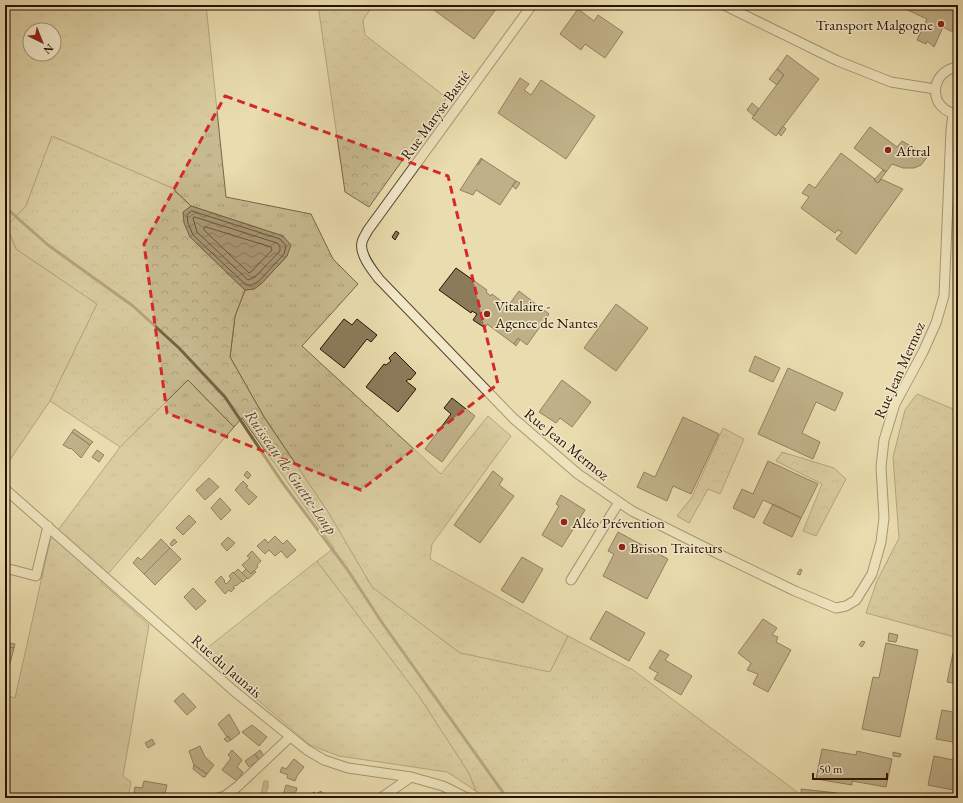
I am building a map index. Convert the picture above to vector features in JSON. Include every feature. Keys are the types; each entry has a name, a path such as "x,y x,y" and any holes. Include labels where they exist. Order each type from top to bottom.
{"street":[{"name":"Rue Maryse Bastié","path":"362,242 368,230 382,210 532,5"},
{"path":"724,5 838,61 891,82 935,89"},
{"path":"955,114 942,107 938,102 935,89 937,82 946,71 958,67"},
{"name":"Rue Jean Mermoz","path":"362,242 364,253 371,268 379,279 513,418 578,474 632,511 679,535 795,591 836,608 846,606 856,600 872,574 881,542 884,518 881,467 884,440 895,404 923,352 936,323 944,296 951,130 955,114"},
{"name":"Rue du Jaunais","path":"5,489 234,691 306,750 324,760 348,768 411,777 443,786 467,798"},
{"path":"571,580 619,502"},
{"path":"5,568 36,576 48,526"},
{"path":"218,798 226,796 237,787 250,773 290,737"},
{"path":"381,798 411,777"}],"highlighted area":[{"path":"225,96 448,176 498,384 361,490 167,413 144,244"}],"green space":[{"path":"5,5 206,5 226,197 311,214 333,259 358,284 302,346 441,474 488,416 511,436 432,544 430,559 568,636 550,672 460,653 372,587 328,512 264,417 230,357 235,316 245,290 254,289 261,284 287,256 283,236 191,206 172,188 52,136 26,206 7,227 16,249 97,304 50,401 5,467"},
{"path":"318,5 373,5 363,20 365,35 447,98 369,207 345,192"},
{"path":"52,136 172,188 191,206 183,213 190,237 245,290 235,316 230,357 264,417 328,512 372,587 460,653 550,672 568,636 633,670 800,794 800,798 486,798 476,791 469,773 419,696 317,561 334,548 242,418 234,427 188,380 120,447 50,401 97,304 16,249 7,226 26,206"},
{"path":"188,380 234,427 101,582 149,625 123,776 131,782 128,798 5,798 5,695 15,698 50,541 120,447"},
{"path":"917,394 958,411 958,638 866,613 877,581 899,538 893,457 905,410"},
{"path":"723,428 744,439 720,494 708,489 689,523 677,516 692,497"},
{"path":"782,452 834,468 846,479 816,536 803,531 822,484 776,461"},
{"path":"317,561 419,696 469,773 476,791 447,772 339,756 310,745 202,652"}],"water":[{"path":"191,206 283,236 291,245 287,256 261,284 254,289 245,290 190,237 184,223 183,212"},
{"path":"264,781 268,781 268,788 265,794 261,794"}],"building":[{"path":"427,5 499,5 474,39"},
{"name":"Transport Malgogne","path":"897,5 958,5 958,21 953,32 943,27 934,47 927,41 926,44 917,40 927,19"},
{"path":"578,9 594,21 598,15 623,32 605,58 585,44 581,50 560,34"},
{"path":"787,55 819,79 776,136 752,118 784,75 777,69"},
{"path":"777,69 784,75 777,85 769,79"},
{"path":"520,78 529,84 524,90 531,95 541,80 595,116 566,159 498,113"},
{"path":"752,103 759,109 754,116 747,110"},
{"path":"783,126 786,129 781,136 778,133"},
{"name":"Aftral","path":"870,127 897,147 902,141 928,156 921,165 914,168 903,168 892,164 886,172 854,148"},
{"path":"841,153 875,179 874,180 878,183 881,179 903,189 856,254 836,239 842,232 838,230 835,233 801,208 809,197 802,193 809,184 815,188"},
{"path":"482,159 516,181 500,205 476,190 473,195 460,190"},
{"path":"883,170 886,172 878,183 874,180"},
{"path":"516,181 520,183 516,189 512,186"},
{"path":"396,231 399,233 395,240 392,237"},
{"path":"456,268 487,290 486,292 491,296 492,294 508,306 519,291 549,314 527,345 518,338 514,344 487,324 485,328 473,320 477,314 472,311 471,313 439,290"},
{"path":"616,304 648,328 616,371 584,348"},
{"path":"344,319 352,325 357,319 377,335 371,342 367,339 344,368 320,349"},
{"path":"518,338 520,340 516,346 514,344"},
{"path":"395,352 416,373 410,380 409,379 406,381 416,389 398,412 366,387 384,364 386,365 391,361 389,358"},
{"path":"755,356 780,368 773,382 749,371"},
{"path":"788,368 843,393 835,411 816,402 802,433 820,442 813,459 758,434"},
{"path":"562,380 591,402 572,427 560,418 556,423 539,412"},
{"path":"452,398 475,416 442,462 425,449 451,414 444,408"},
{"path":"683,417 719,434 691,494 673,486 667,501 637,487 644,472 655,477"},
{"path":"74,429 93,442 90,445 72,432"},
{"path":"72,432 90,445 81,458 71,448 70,449 63,445"},
{"path":"97,450 104,455 99,462 92,457"},
{"path":"768,461 818,484 801,518 763,500 754,518 733,508 742,489 753,494"},
{"path":"247,471 251,475 248,479 244,475"},
{"path":"493,471 503,479 499,485 514,496 480,543 454,525"},
{"path":"209,478 219,487 205,500 196,490"},
{"path":"243,481 248,486 246,487 257,497 249,505 235,490"},
{"path":"561,495 585,510 562,547 542,535 559,506 556,504"},
{"path":"220,498 231,510 221,520 211,508"},
{"path":"773,504 801,518 792,537 763,523"},
{"path":"189,515 196,522 183,535 176,528"},
{"path":"618,532 668,559 647,599 603,576 614,554 608,551"},
{"path":"275,536 283,544 287,540 296,550 287,558 281,551 275,556 269,550 265,554 257,546 265,539 268,543"},
{"path":"228,537 235,543 227,551 221,544"},
{"path":"161,539 170,548 144,574 133,563 138,557 141,560"},
{"path":"174,539 177,542 172,546 170,544"},
{"path":"170,548 181,559 155,585 144,574"},
{"path":"252,551 261,561 257,565 258,567 251,574 242,565 250,558 247,556"},
{"path":"522,557 543,569 523,603 501,590"},
{"path":"238,569 247,578 243,582 234,573"},
{"path":"246,569 251,574 254,570 256,572 248,579 242,573"},
{"path":"800,569 802,570 800,575 797,574"},
{"path":"233,572 242,581 233,587 235,588 231,592 229,590 225,594 215,582 221,576 226,584 231,579 229,576"},
{"path":"193,588 206,601 196,610 184,597"},
{"path":"606,611 645,633 629,661 590,639"},
{"path":"763,619 777,628 772,635 778,637 776,642 791,650 768,692 753,684 758,674 747,670 751,663 738,653"},
{"path":"889,633 898,635 896,642 888,641"},
{"path":"862,641 865,642 862,647 859,645"},
{"path":"5,642 10,643 9,647 14,648 9,667 5,666"},
{"path":"10,643 15,644 14,648 9,647"},
{"path":"886,643 918,650 900,737 862,729 873,677 879,678"},
{"path":"660,650 669,655 665,660 692,676 681,695 654,679 658,673 649,668"},
{"path":"953,653 958,654 958,684 947,682"},
{"path":"183,693 196,707 187,715 174,701"},
{"path":"942,710 958,713 958,743 936,739"},
{"path":"229,714 240,733 231,740 228,736 227,737 218,724"},
{"path":"252,725 267,737 259,746 242,732"},
{"path":"228,736 231,740 227,742 224,739"},
{"path":"152,739 155,744 148,748 145,743"},
{"path":"200,746 205,757 214,765 207,774 194,765 189,751"},
{"path":"822,749 856,755 857,751 892,759 886,787 852,781 852,785 816,779"},
{"path":"232,750 242,760 237,767 243,772 237,781 222,770 231,758 228,755"},
{"path":"260,750 264,756 259,760 255,754"},
{"path":"893,752 901,754 900,757 893,756"},
{"path":"255,754 259,760 249,767 245,761"},
{"path":"934,756 958,761 958,791 928,785"},
{"path":"294,759 304,767 295,781 287,778 288,775 280,772 282,767 286,769"},
{"path":"194,765 207,774 205,777 193,769"},
{"path":"144,781 167,785 164,798 133,798 135,787 142,788"},
{"path":"286,785 297,788 294,798 282,798"},
{"path":"801,789 837,793 838,798 802,798"},
{"path":"321,791 326,798 310,798 309,796 314,792 316,794"}],"waterway":[{"name":"Ruisseau de Guette-Loup","path":"5,207 48,245 133,306 179,348 225,397 282,482 347,569 383,624 507,798"}],"place":[{"name":"Transport Malgogne","path":"941,24"},
{"name":"Aftral","path":"888,150"},
{"name":"Vitalaire - Agence de Nantes","path":"487,314"},
{"name":"Aléo Prévention","path":"564,522"},
{"name":"Brison Traiteurs","path":"622,547"}]}
